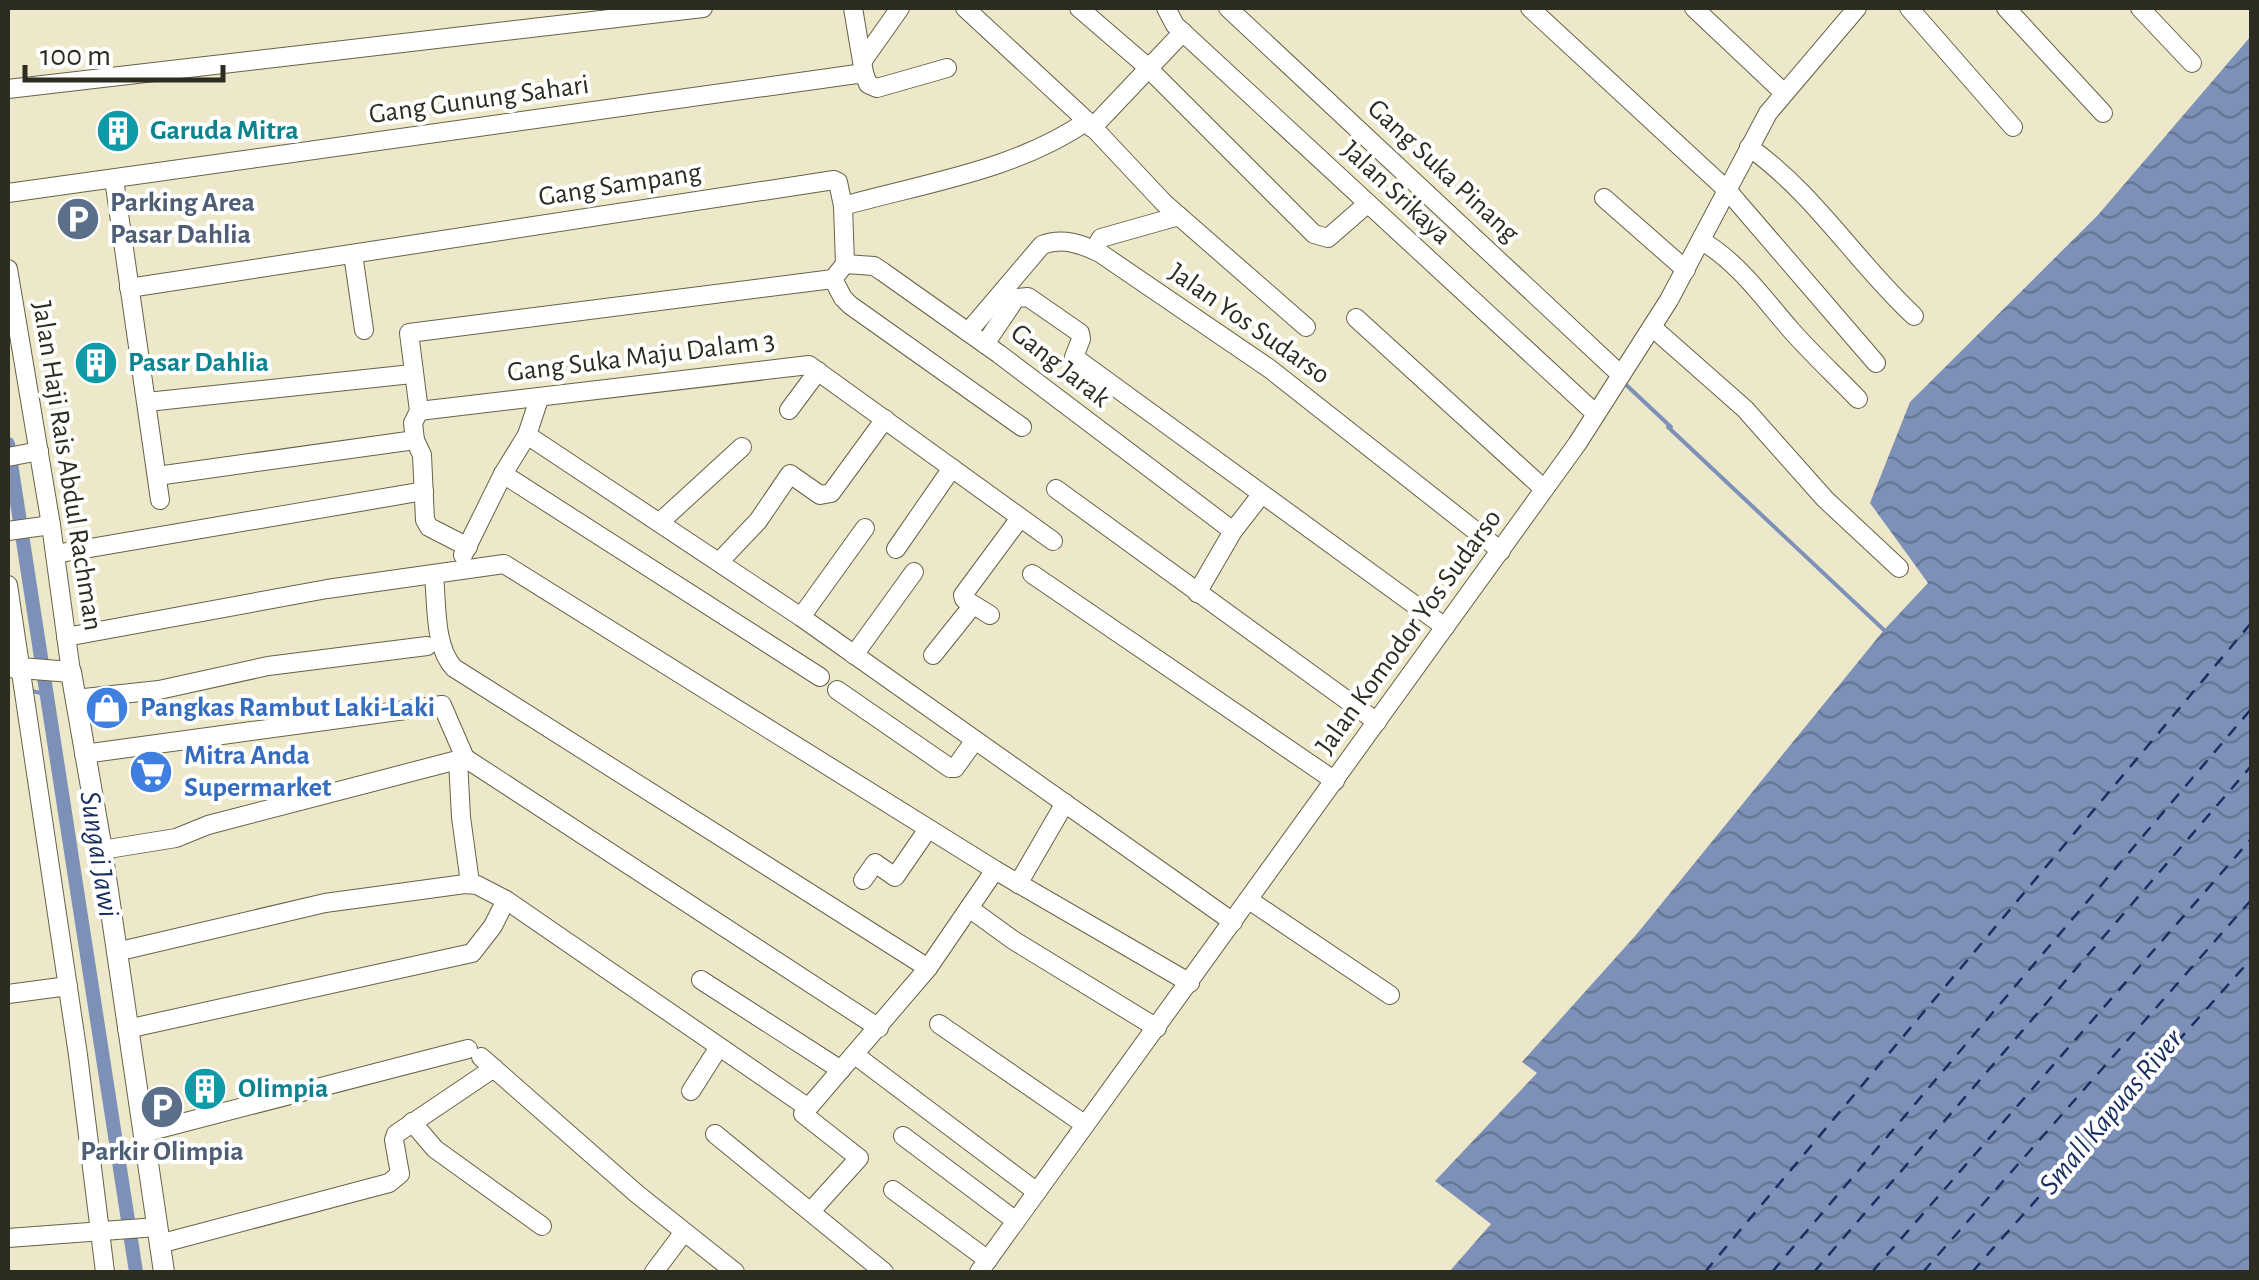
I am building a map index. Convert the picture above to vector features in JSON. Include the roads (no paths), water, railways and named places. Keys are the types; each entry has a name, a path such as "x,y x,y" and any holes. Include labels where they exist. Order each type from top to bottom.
{"main road":[{"path":"20,677 64,672 75,699 102,850 143,1133 152,1233 164,1272"}],"street":[{"path":"8,89 703,8"},
{"path":"853,8 864,66"},
{"path":"864,66 900,8"},
{"path":"965,8 1180,216 1306,326"},
{"path":"1079,8 1149,69 1314,234 1328,238 1368,204"},
{"name":"Jalan Srikaya","path":"1166,8 1183,32 1596,414"},
{"name":"Gang Suka Pinang","path":"1228,8 1621,375"},
{"path":"1530,8 1728,191 1876,363"},
{"path":"1694,8 1783,92"},
{"name":"Jalan Komodor Yos Sudarso","path":"983,1266 1544,490 1652,327 1783,92 1857,8"},
{"path":"1909,8 2013,127"},
{"path":"2006,8 2103,113"},
{"path":"2140,8 2192,63"},
{"path":"1022,427 850,305 839,271 844,206 1024,156 1089,125 1183,32"},
{"name":"Gang Gunung Sahari","path":"8,193 864,66 868,84 877,88 946,68"},
{"path":"1749,147 1804,193 1881,286 1914,316"},
{"path":"114,179 160,500"},
{"name":"Gang Sampang","path":"129,288 834,180 840,185 844,206"},
{"path":"1604,198 1686,270"},
{"path":"1094,250 1101,238 1180,216"},
{"name":"Jalan Yos Sudarso","path":"968,332 1042,245 1070,242 1094,250 1270,369 1501,551"},
{"path":"1702,242 1721,252 1858,399"},
{"path":"353,254 364,330"},
{"name":"Gang Jarak","path":"839,271 874,266 985,344 1232,531"},
{"name":"Jalan Haji Rais Abdul Rachman","path":"8,270 24,454 42,526 55,554 66,637 64,672"},
{"path":"468,547 427,526 421,449 415,440 413,423 419,411 408,337 412,331 839,271"},
{"path":"985,344 1016,298 1028,297 1080,332 1074,356 1445,627"},
{"path":"1356,318 1544,490"},
{"path":"1652,327 1745,409 1825,499 1899,568"},
{"name":"Gang Suka Maju Dalam 3","path":"419,411 805,364 818,371"},
{"path":"789,410 818,371 1053,541"},
{"path":"147,402 412,374"},
{"path":"454,572 527,435 538,399"},
{"path":"719,562 758,521 790,474 820,495 831,493 885,419"},
{"path":"527,435 854,654 1232,922"},
{"path":"157,476 415,440"},
{"path":"660,522 742,447"},
{"path":"896,549 952,468"},
{"path":"504,474 820,677"},
{"path":"1056,489 1376,722"},
{"path":"55,554 424,491"},
{"path":"1196,593 1232,531 1261,495"},
{"path":"990,615 964,599 964,593 1020,518"},
{"path":"8,530 42,526"},
{"path":"800,617 865,528"},
{"path":"66,637 327,589 504,564 994,870 1190,983"},
{"path":"854,654 914,572"},
{"path":"1032,574 1336,781"},
{"path":"434,576 448,664 928,968"},
{"path":"8,585 68,986 105,1272"},
{"path":"934,656 973,605"},
{"path":"75,699 159,690 268,666 427,646"},
{"path":"837,690 950,768 955,768 975,740"},
{"path":"84,754 439,704 445,707 461,759 461,816 470,884"},
{"path":"102,850 176,838 208,825 461,759 879,1028"},
{"path":"1018,884 1064,803"},
{"path":"863,880 874,863 895,877 928,829"},
{"path":"811,1211 859,1157 802,1114 928,968 994,870"},
{"path":"116,952 325,903 470,884 506,900 716,1053 807,1108"},
{"path":"128,1029 472,953 493,926 506,900"},
{"path":"1249,900 1390,995"},
{"path":"969,908 1013,940 1157,1028"},
{"path":"701,980 841,1070"},
{"path":"8,994 68,986"},
{"path":"940,1024 1084,1124"},
{"path":"691,1091 716,1053"},
{"path":"855,1055 1037,1192"},
{"path":"8,1238 102,1231 152,1233 389,1183 401,1172 394,1137 481,1058"},
{"path":"143,1133 481,1058"},
{"path":"481,1058 735,1272"},
{"path":"412,1122 435,1148 542,1226"},
{"path":"715,1134 884,1272"},
{"path":"903,1136 1016,1221"},
{"path":"892,1190 983,1266"},
{"path":"654,1272 684,1232"}],"water":[{"name":"Small Kapuas River","path":"2251,36 2251,1272 1449,1272 1491,1224 1435,1181 1537,1073 1522,1062 1636,935 1884,630 1928,583 1870,503 1910,402 2098,215"}],"waterway":[{"path":"1622,381 1671,427"},
{"path":"1668,427 1884,630"},
{"name":"Sungai Jawi","path":"8,444 136,1272"},
{"path":"32,691 45,694"}],"place":[{"name":"Garuda Mitra","path":"118,131"},
{"name":"Parking Area Pasar Dahlia","path":"78,219"},
{"name":"Pasar Dahlia","path":"96,363"},
{"name":"Pangkas Rambut Laki-Laki","path":"107,708"},
{"name":"Mitra Anda Supermarket","path":"151,772"},
{"name":"Olimpia","path":"205,1089"},
{"name":"Parkir Olimpia","path":"162,1107"}]}
